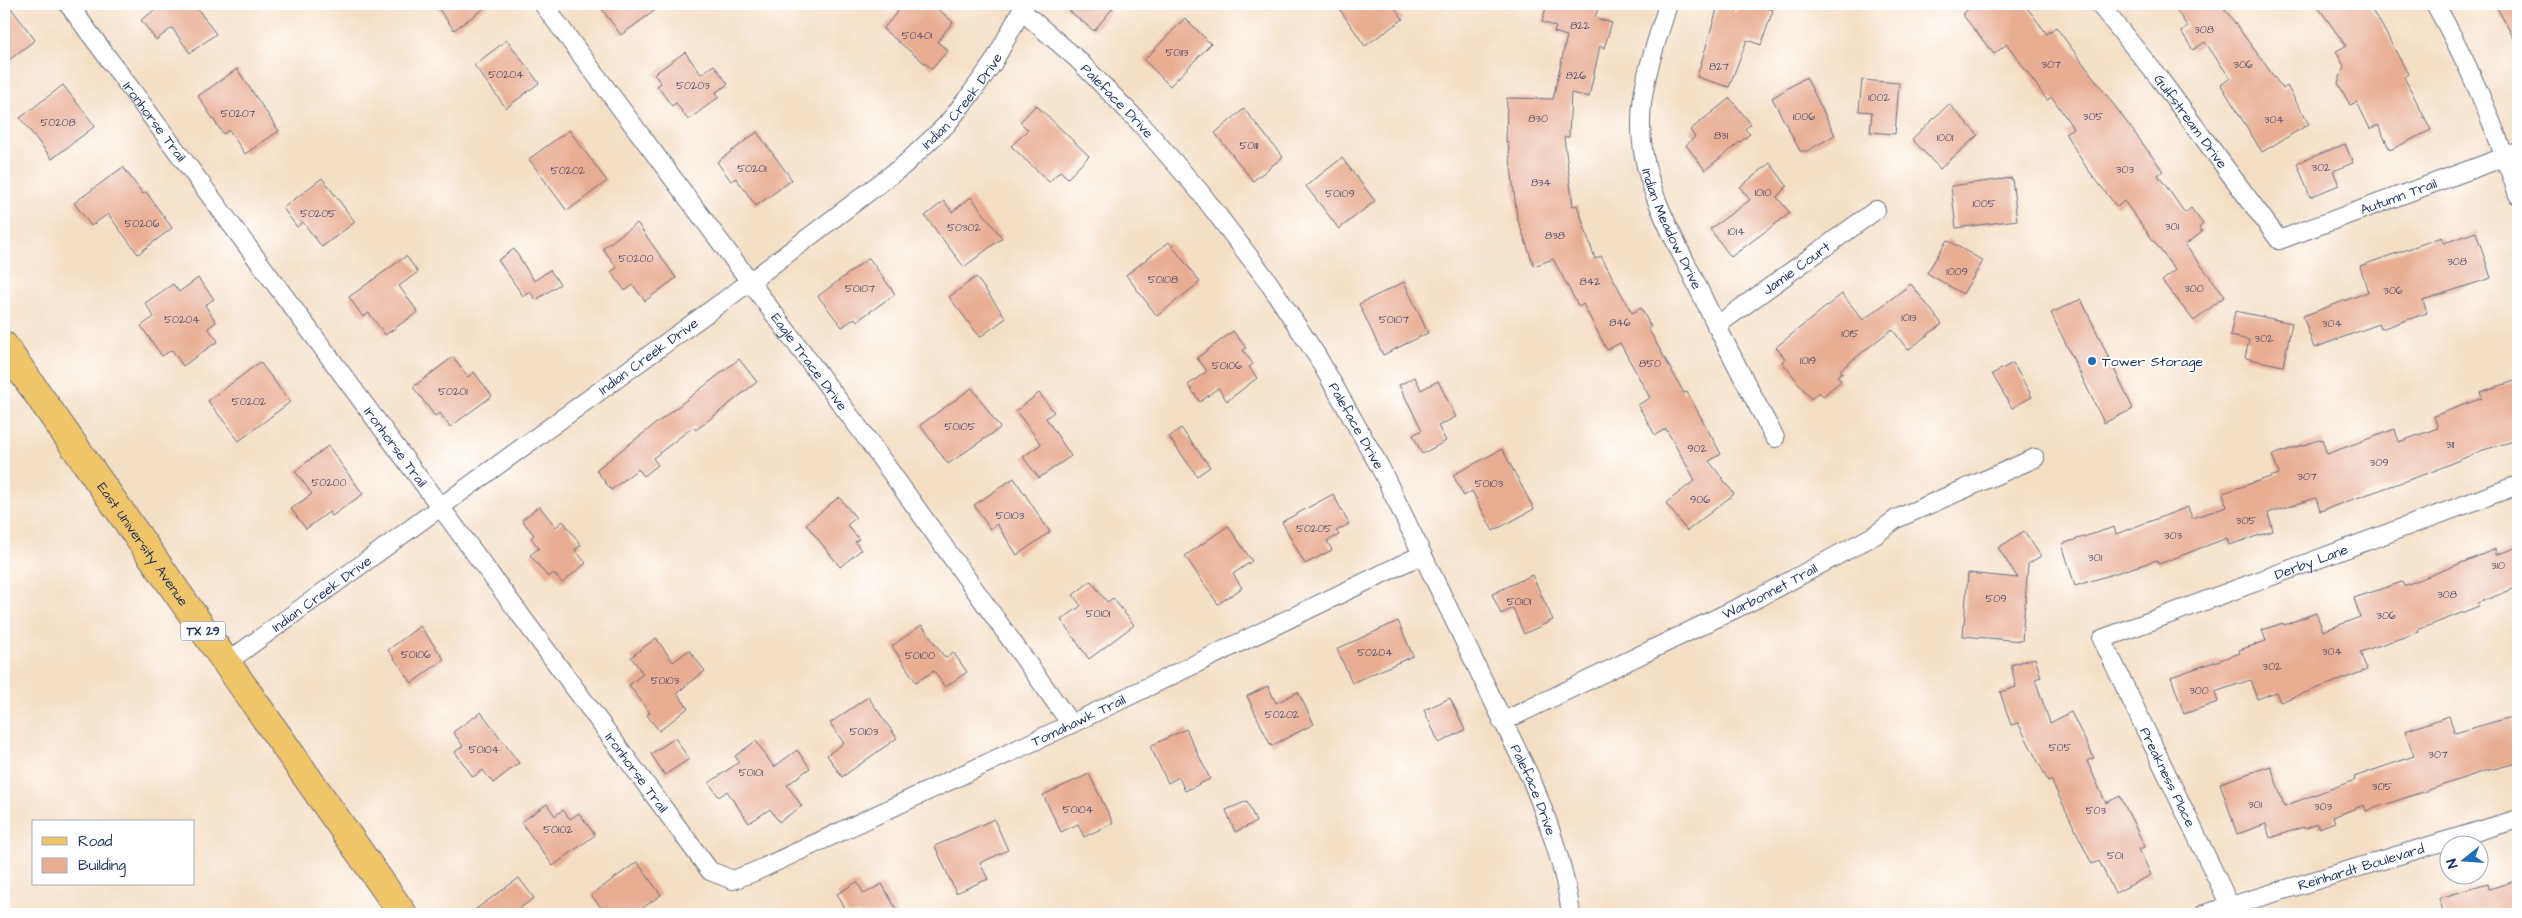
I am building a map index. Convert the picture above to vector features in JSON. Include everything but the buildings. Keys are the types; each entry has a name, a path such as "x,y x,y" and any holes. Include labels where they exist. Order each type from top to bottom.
{"main road":[{"name":"East University Avenue","path":"4,346 403,914"}],"street":[{"name":"Ironhorse Trail","path":"68,4 710,871 733,880"},
{"name":"Eagle Trace Drive","path":"543,4 862,432 1071,724"},
{"name":"Indian Meadow Drive","path":"1668,4 1646,78 1641,122 1644,164 1660,210 1716,326 1775,438"},
{"name":"Gulfstream Drive","path":"2099,4 2158,78 2279,240"},
{"path":"2436,4 2461,50 2512,154 2518,195"},
{"name":"Indian Creek Drive","path":"226,663 751,281 919,152 970,95 993,63 1024,8"},
{"name":"Paleface Drive","path":"1024,8 1140,123 1200,192 1267,280 1317,356 1380,467 1532,781 1552,831 1568,897 1570,914"},
{"name":"Autumn Trail","path":"2279,240 2512,154"},
{"name":"Jamie Court","path":"1716,326 1876,210"},
{"name":"Warbonnet Trail","path":"1502,722 1760,596 1875,535 1896,519 2035,458"},
{"name":"Derby Lane","path":"2102,639 2518,485"},
{"name":"Tomahawk Trail","path":"733,880 1071,724 1421,555"},
{"name":"Preakness Place","path":"2102,639 2231,910"},
{"name":"Reinhardt Boulevard","path":"2204,914 2231,910 2518,819"}],"place":[{"name":"Tower Storage","path":"2092,361"}]}
